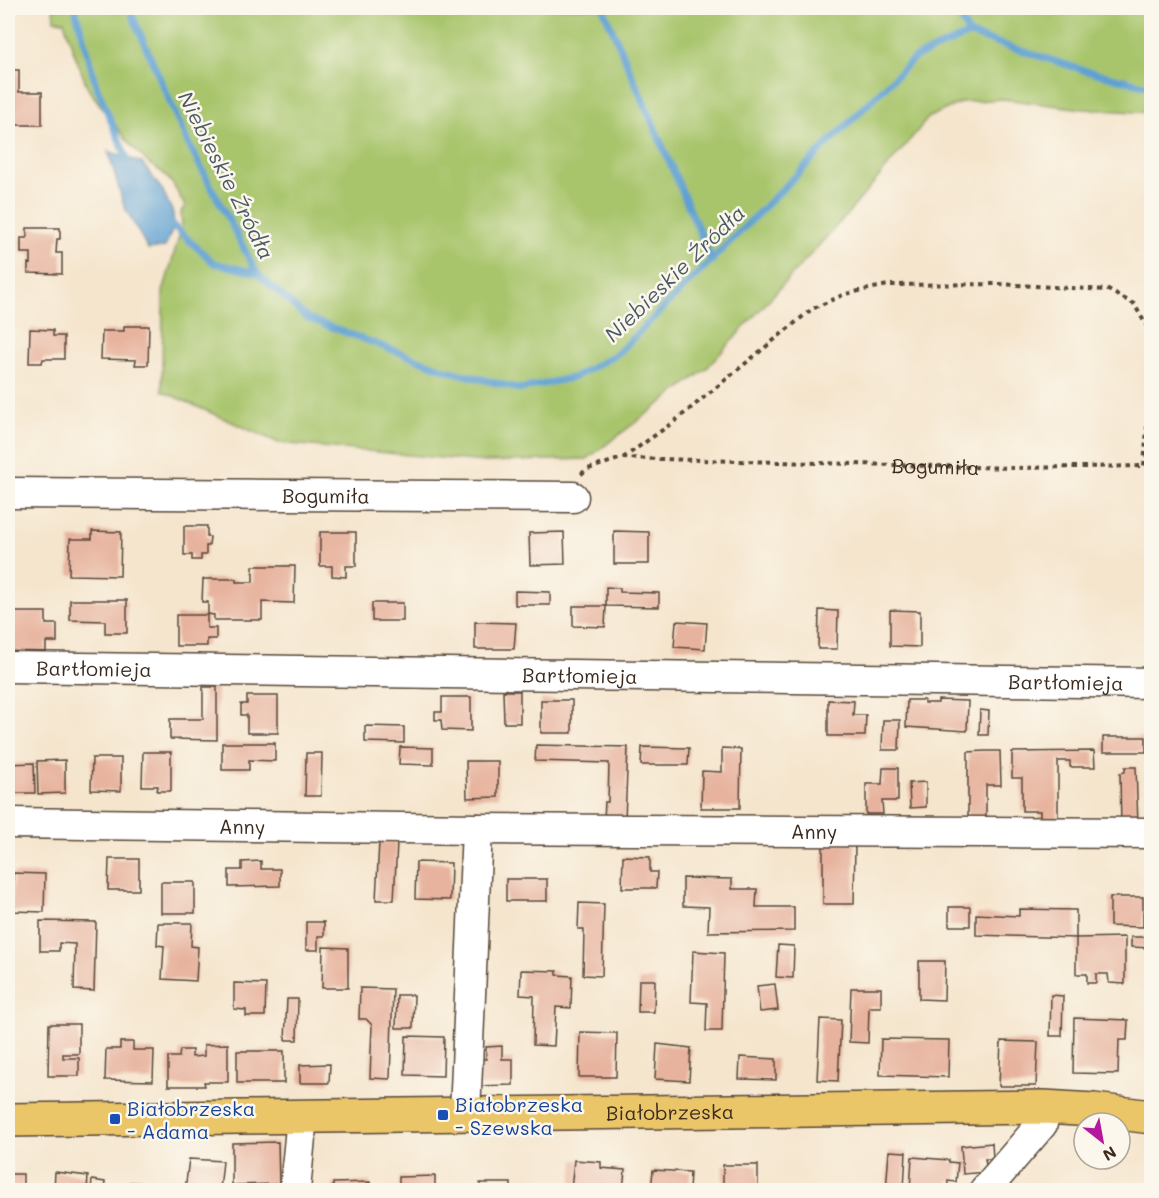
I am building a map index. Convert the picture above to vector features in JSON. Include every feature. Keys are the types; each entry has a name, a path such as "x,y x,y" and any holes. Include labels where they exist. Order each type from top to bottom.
{"main road":[{"name":"Białobrzeska","path":"8,1120 1044,1107 1152,1117"}],"street":[{"name":"Bogumiła","path":"8,493 573,497"},
{"name":"Bartłomieja","path":"8,667 1152,683"},
{"name":"Anny","path":"8,823 477,830 1152,833"},
{"path":"465,1114 477,830"},
{"path":"985,1191 1042,1124 1044,1107"},
{"path":"295,1191 302,1116"}],"path":[{"name":"Bogumiła","path":"573,497 572,482 588,469 622,458 675,421 812,309 845,294 888,285 1000,285 1108,290 1134,304 1152,335"},
{"name":"Bogumiła","path":"622,458 1012,468 1144,466 1152,362"}],"green space":[{"path":"53,8 1151,8 1151,113 1083,109 1003,99 962,102 929,117 851,210 706,369 587,459 485,462 279,443 162,391 163,292 182,226 181,212 185,206 172,183 129,143 88,89 64,21 54,20"}],"water":[{"path":"108,151 142,163 163,191 173,213 174,226 165,247 148,249 124,206"}],"building":[{"path":"8,70 19,70 19,92 42,92 42,125 8,125"},
{"path":"27,228 60,228 56,253 62,253 62,274 28,273 31,253 21,253 21,238 27,238"},
{"path":"124,326 149,326 148,365 135,365 136,360 101,359 102,331 124,331"},
{"path":"30,329 53,330 53,336 64,336 64,359 43,359 42,363 29,363"},
{"path":"184,526 207,526 207,537 210,537 209,546 206,546 206,555 201,555 201,560 192,560 192,555 184,555"},
{"path":"92,531 121,532 120,576 69,575 70,539 92,539"},
{"path":"614,531 649,532 649,564 614,564"},
{"path":"320,532 356,532 356,566 346,566 346,577 332,576 332,566 320,566"},
{"path":"564,532 565,564 530,565 529,533"},
{"path":"253,566 295,566 294,603 262,602 262,620 214,620 214,615 208,614 208,602 202,602 203,579 236,579 236,582 253,582"},
{"path":"606,587 620,588 620,592 659,593 659,607 606,606"},
{"path":"515,591 550,592 550,605 515,605"},
{"path":"70,600 127,600 127,633 105,633 105,621 70,620"},
{"path":"372,603 403,603 403,621 372,621"},
{"path":"573,606 606,606 605,627 573,626"},
{"path":"819,610 838,611 837,649 818,649"},
{"path":"890,610 920,611 920,647 890,646"},
{"path":"11,612 46,612 46,624 57,624 57,642 46,642 46,652 10,652"},
{"path":"176,615 207,615 207,628 216,628 216,639 207,639 207,646 176,646"},
{"path":"676,621 707,623 705,649 674,647"},
{"path":"475,622 516,623 514,649 475,649"},
{"path":"1149,625 1152,625 1152,657 1148,657"},
{"path":"203,687 217,687 217,740 170,739 170,719 203,719"},
{"path":"503,691 520,691 520,723 504,723"},
{"path":"247,696 278,696 278,733 247,733 247,715 241,715 241,704 247,704"},
{"path":"442,697 471,697 471,731 442,730 441,720 435,720 435,712 442,712"},
{"path":"541,700 572,700 572,733 541,733"},
{"path":"828,700 854,701 853,715 866,715 865,736 828,736"},
{"path":"907,700 924,700 924,703 938,703 938,700 968,701 967,731 906,727"},
{"path":"980,710 989,711 988,735 979,735"},
{"path":"883,720 900,720 899,750 882,750"},
{"path":"365,726 404,727 404,743 365,742"},
{"path":"1103,737 1146,737 1146,752 1103,752"},
{"path":"222,743 275,743 275,761 249,760 249,770 222,770"},
{"path":"536,745 628,747 625,820 604,819 605,802 608,802 609,763 535,761"},
{"path":"400,747 433,748 433,765 399,764"},
{"path":"642,747 689,748 688,765 641,765"},
{"path":"722,748 741,749 740,808 701,808 702,771 722,772"},
{"path":"1000,751 1001,785 986,785 986,819 968,819 968,752"},
{"path":"1094,751 1095,767 1070,767 1070,761 1058,761 1058,820 1040,820 1040,811 1022,811 1022,778 1012,778 1012,752"},
{"path":"143,752 171,752 171,791 157,791 158,786 142,786"},
{"path":"306,753 322,753 321,796 305,796"},
{"path":"92,758 121,758 121,791 91,790"},
{"path":"65,760 65,793 38,794 37,761"},
{"path":"466,761 498,761 498,797 467,798"},
{"path":"34,763 35,793 8,793 8,764"},
{"path":"1125,767 1136,767 1138,826 1121,826 1120,773 1125,772"},
{"path":"883,768 898,768 898,801 882,801 883,814 866,814 866,784 882,784"},
{"path":"926,782 926,807 910,808 909,783"},
{"path":"379,842 397,843 394,900 376,900"},
{"path":"823,843 855,843 854,904 823,904"},
{"path":"623,856 650,857 650,872 657,872 656,888 622,888"},
{"path":"109,859 139,859 139,890 108,890"},
{"path":"261,861 261,869 280,869 280,886 229,887 229,870 242,870 242,862"},
{"path":"416,862 451,863 450,900 415,899"},
{"path":"8,867 11,867 11,908 8,908"},
{"path":"13,873 45,874 44,912 12,911"},
{"path":"683,878 732,879 732,889 757,889 756,907 794,907 794,931 708,932 709,907 683,906"},
{"path":"506,879 547,879 547,901 506,901"},
{"path":"161,882 195,882 195,913 161,913"},
{"path":"1110,897 1143,897 1143,927 1110,926"},
{"path":"579,903 604,904 602,976 583,975 584,929 578,929"},
{"path":"949,907 970,907 970,926 949,926"},
{"path":"1019,909 1076,910 1076,938 976,935 976,914 1019,916"},
{"path":"40,921 96,922 94,991 74,990 75,944 59,943 59,951 40,951"},
{"path":"306,922 324,922 324,936 318,936 318,950 306,950"},
{"path":"158,923 192,923 191,946 198,947 196,981 162,979 164,946 157,945"},
{"path":"1125,937 1125,984 1109,983 1108,974 1096,974 1096,983 1087,983 1087,974 1076,974 1076,938"},
{"path":"1131,937 1152,937 1152,948 1131,947"},
{"path":"778,945 794,946 793,978 776,977"},
{"path":"323,947 348,948 348,988 322,988"},
{"path":"693,951 724,953 722,1031 706,1031 707,1003 691,1002"},
{"path":"919,961 945,961 944,1000 919,999"},
{"path":"521,970 557,971 557,975 572,976 571,1008 556,1007 554,1046 533,1045 534,996 520,995"},
{"path":"639,980 655,980 654,1012 638,1012"},
{"path":"234,983 266,984 265,1016 246,1016 246,1010 234,1009"},
{"path":"775,984 778,1010 760,1012 757,986"},
{"path":"360,988 393,989 390,1079 370,1078 372,1025 366,1019 359,1019"},
{"path":"851,988 881,988 881,1007 869,1007 868,1043 849,1042"},
{"path":"397,995 414,995 413,1028 396,1028"},
{"path":"1051,995 1063,996 1062,1036 1050,1036"},
{"path":"287,999 298,999 297,1040 285,1040"},
{"path":"1074,1018 1128,1020 1127,1040 1119,1040 1118,1074 1073,1073"},
{"path":"820,1019 841,1020 838,1081 817,1080"},
{"path":"49,1024 79,1024 79,1054 63,1054 63,1058 79,1058 79,1076 48,1076"},
{"path":"580,1032 617,1033 616,1077 579,1077"},
{"path":"406,1036 444,1037 443,1076 405,1075"},
{"path":"881,1039 949,1040 948,1077 880,1075"},
{"path":"1001,1041 1038,1042 1036,1086 999,1086"},
{"path":"120,1042 133,1042 133,1050 154,1050 153,1081 105,1080 106,1049 120,1049"},
{"path":"228,1044 228,1082 204,1082 205,1086 168,1086 168,1057 179,1057 180,1050 192,1050 192,1057 204,1056 204,1045"},
{"path":"657,1044 691,1048 689,1081 655,1079"},
{"path":"502,1046 502,1059 513,1059 513,1085 475,1086 475,1059 486,1059 486,1047"},
{"path":"237,1051 284,1051 284,1083 237,1083"},
{"path":"740,1057 776,1059 776,1080 739,1079"},
{"path":"330,1064 329,1083 300,1083 300,1065"},
{"path":"278,1142 279,1184 232,1185 232,1143"},
{"path":"992,1143 993,1159 985,1159 987,1172 963,1174 961,1146"},
{"path":"889,1151 906,1152 904,1190 886,1190"},
{"path":"912,1157 949,1160 949,1162 958,1163 956,1182 948,1181 947,1190 910,1190"},
{"path":"189,1159 223,1161 220,1190 185,1190"},
{"path":"574,1160 601,1162 601,1168 625,1170 623,1190 571,1190"},
{"path":"723,1165 758,1165 758,1190 723,1190"},
{"path":"653,1170 690,1172 689,1190 651,1190"},
{"path":"55,1172 88,1176 87,1190 54,1190"},
{"path":"8,1174 23,1174 23,1190 8,1190"},
{"path":"435,1176 435,1190 399,1190 399,1177"},
{"path":"92,1180 105,1182 104,1190 91,1190"},
{"path":"130,1182 162,1184 162,1190 130,1190"},
{"path":"370,1182 370,1190 333,1190 333,1183"},
{"path":"480,1183 511,1183 511,1190 480,1190"}],"waterway":[{"path":"75,8 96,85 130,166"},
{"name":"Niebieskie Źródła","path":"129,8 188,143 257,273 307,318 446,370 520,389 575,377 618,353 914,58 969,34 1083,70 1152,87"},
{"path":"603,8 712,261"},
{"path":"955,8 969,34"},
{"path":"168,221 214,263 257,273"}],"place":[{"name":"Białobrzeska - Szewska","path":"443,1115"},
{"name":"Białobrzeska - Adama","path":"115,1119"}]}
